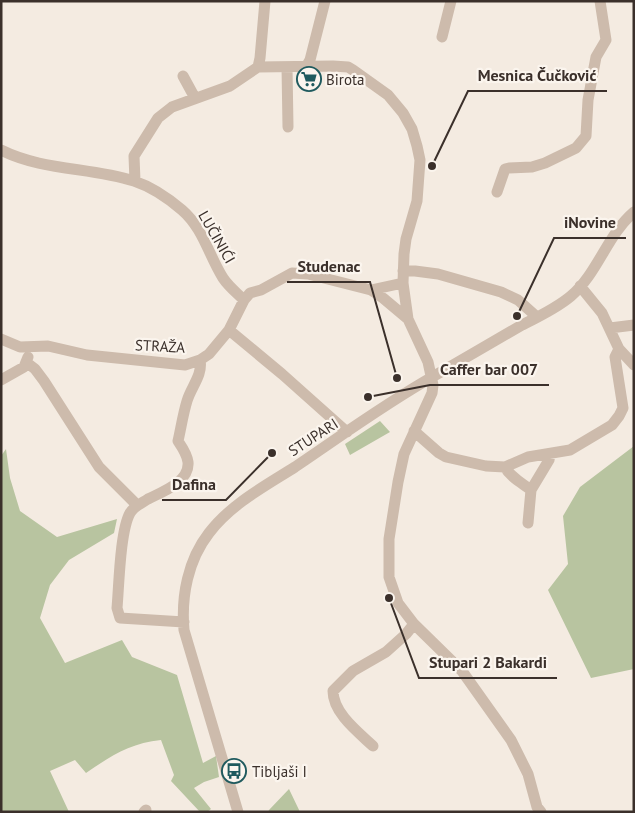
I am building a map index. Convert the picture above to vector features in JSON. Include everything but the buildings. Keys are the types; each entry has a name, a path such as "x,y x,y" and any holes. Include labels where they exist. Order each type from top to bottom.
{"street":[{"path":"258,67 265,1"},
{"path":"306,67 310,60 324,1"},
{"path":"442,37 450,1"},
{"path":"497,192 505,170 509,168 532,167 545,163 576,148 586,136 588,100 596,57 606,40 600,1"},
{"path":"1,150 40,164 107,174 135,181 134,156 158,118 172,107 230,86 258,67 348,67 388,95 403,113 412,129 418,146 420,160 417,201 406,239 402,283 408,319 428,362 432,377 432,393 404,454 388,540 389,577 398,603 414,624 462,671 511,740 528,774 537,807 541,812"},
{"path":"287,67 288,127"},
{"path":"183,76 195,98"},
{"name":"LUČINIĆI","path":"135,181 162,194 184,211 197,226 224,280 244,300"},
{"name":"STUPARI","path":"238,812 222,753 188,648 184,622 183,613 188,575 200,546 218,522 248,498 432,377 570,296 580,286 624,221 634,212"},
{"path":"403,271 438,274 501,292 518,300 537,317"},
{"path":"200,360 209,354 229,330 244,300 250,294 292,273 308,274 371,290 408,319"},
{"path":"371,290 402,283"},
{"path":"580,286 602,313 619,349 634,365"},
{"path":"610,328 634,325"},
{"path":"229,330 347,432"},
{"name":"STRAŽA","path":"1,339 20,347 56,347 87,355 167,365 185,365 200,360 202,366 187,400 178,441 185,453 188,464 184,476 172,487 137,505"},
{"path":"1,380 24,367 30,348"},
{"path":"414,431 432,448 446,457 478,465 505,467 528,457 570,450 612,425 623,408 623,397 615,357 619,349"},
{"path":"26,362 35,369 44,381 99,467 137,505 130,514 125,528 117,608 120,618 184,622"},
{"path":"528,523 531,490 549,460 550,454"},
{"path":"505,467 507,472 531,490"},
{"path":"373,746 342,713 333,698 333,690 353,671 386,652 414,624"}],"green space":[{"path":"380,421 390,432 350,455 345,444"},
{"path":"634,446 634,669 591,678 548,590 568,564 563,516 580,487"},
{"path":"6,449 10,478 20,511 57,537 117,519 114,533 69,560 50,585 40,618 65,663 122,640 132,657 177,675 203,763 216,756 219,777 194,788 211,809 207,812 200,812 171,781 174,775 161,740 130,747 86,773 75,760 50,771 69,812 1,812 1,456"},
{"path":"289,789 300,812 268,812 269,810"}],"place":[{"name":"Birota","path":"309,79"},
{"name":"Mesnica Čučković","path":"432,166"},
{"name":"iNovine","path":"517,316"},
{"name":"Studenac","path":"397,378"},
{"name":"Caffer bar 007","path":"368,397"},
{"name":"Dafina","path":"272,453"},
{"name":"Stupari 2 Bakardi","path":"389,598"},
{"name":"Tibljaši I","path":"234,771"}]}
